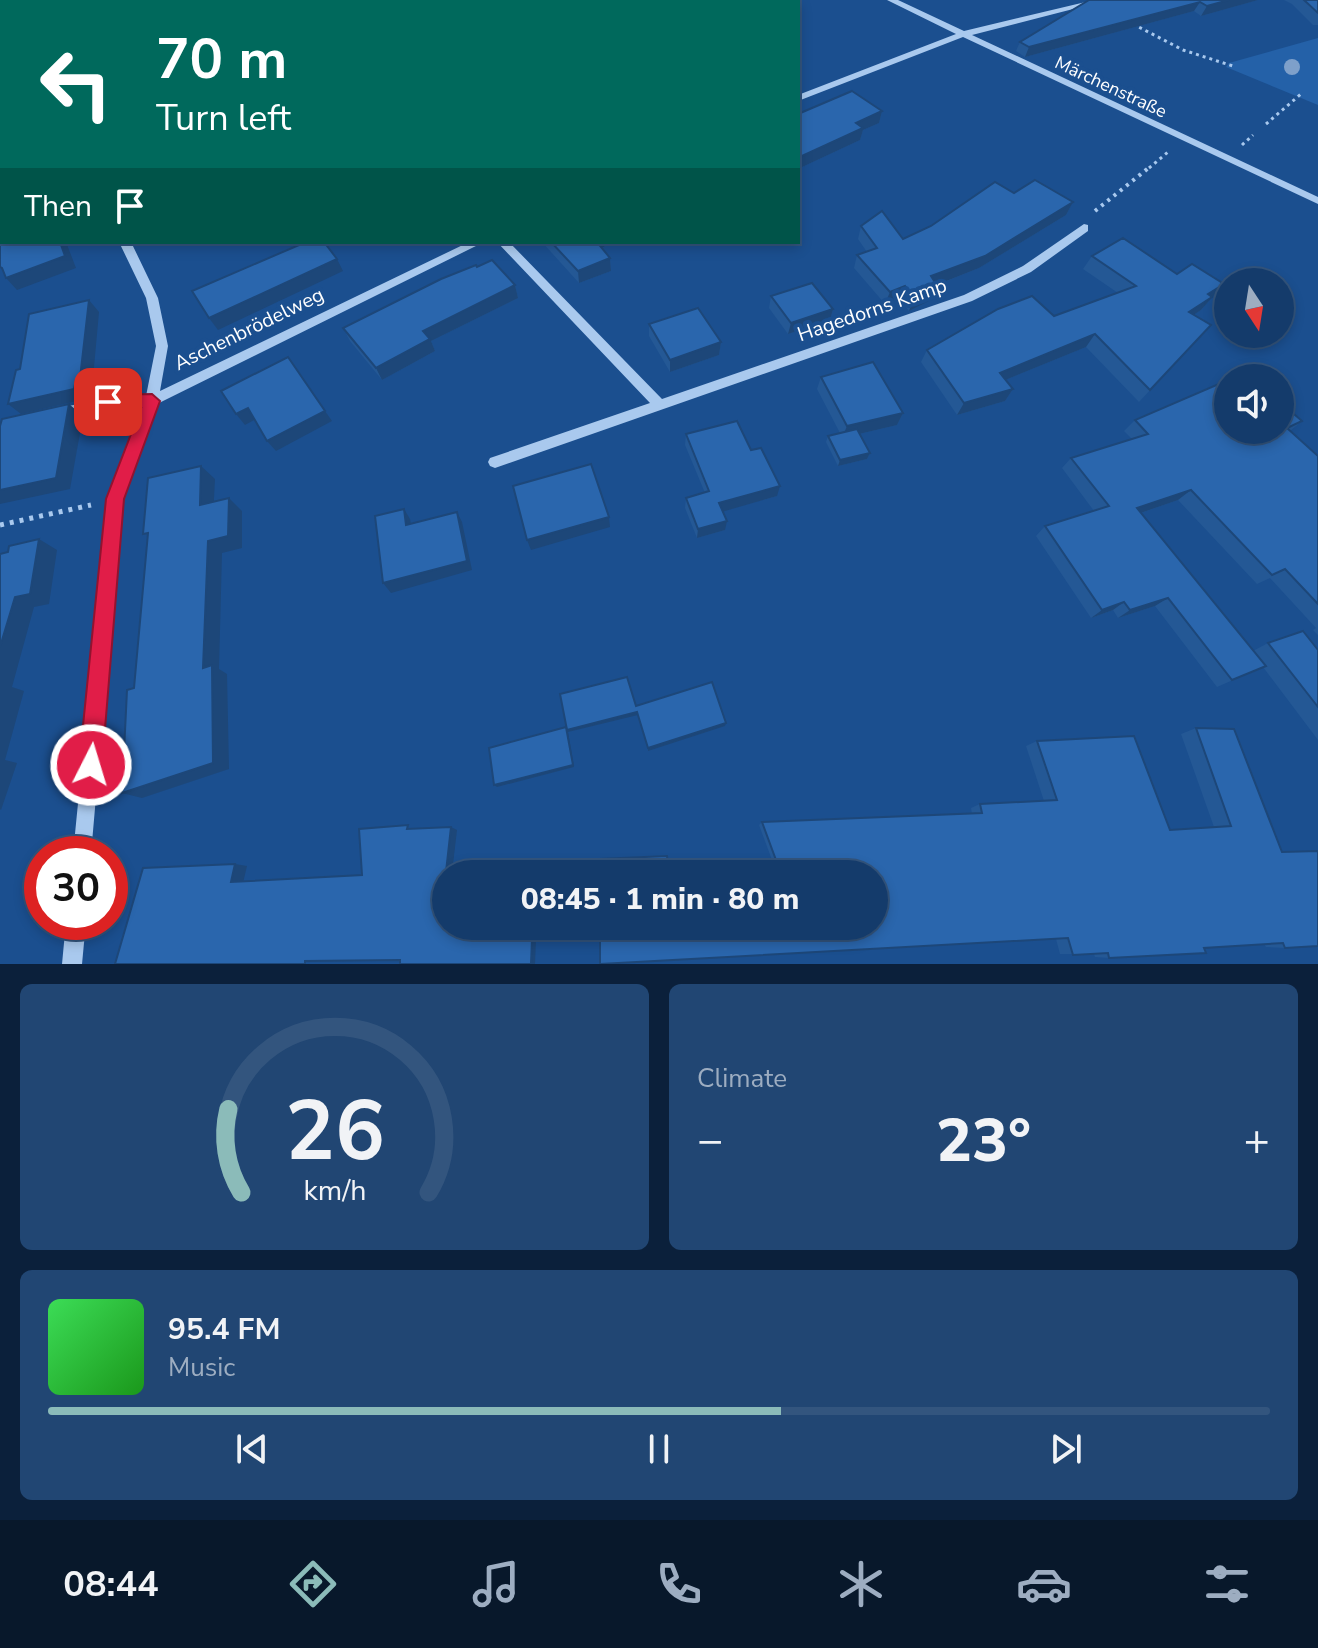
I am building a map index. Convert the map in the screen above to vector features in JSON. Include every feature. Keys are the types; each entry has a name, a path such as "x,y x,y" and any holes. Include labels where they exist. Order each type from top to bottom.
{"street":[{"name":"Märchenstraße","path":"891,0 1318,201"},
{"path":"800,97 960,35 1104,0"},
{"name":"Hagedorns Kamp","path":"495,462 968,298 1027,269 1084,228"},
{"path":"84,836 115,499 152,401 162,346 152,298 126,244"},
{"name":"Aschenbrödelweg","path":"152,401 474,244"},
{"path":"505,244 660,405"},
{"path":"46,416 108,402 152,401"},
{"path":"72,964 74,940"}],"path":[{"path":"1123,18 1147,33 1218,63 1236,67"},
{"path":"1266,124 1301,94"},
{"path":"1084,228 1087,218 1184,139"},
{"path":"0,525 115,499"}],"shaded area":[{"path":"1318,38 1318,105 1226,67 1229,63"}],"building":[{"path":"1089,0 1229,0 1207,6 1200,2 1029,47 1020,42"},
{"path":"1304,0 1318,0 1318,13"},
{"path":"852,91 882,111 856,123 863,128 802,156 800,113"},
{"path":"1035,180 1073,202 985,256 931,276 938,287 914,298 905,286 890,292 857,255 877,248 861,226 882,211 903,239 931,226 995,182 1014,193"},
{"path":"1123,238 1177,274 1192,264 1214,278 1214,290 1208,294 1212,297 1189,312 1211,325 1150,390 1095,334 1000,373 1013,389 964,403 927,350 998,309 1032,296 1054,316 1136,286 1092,256"},
{"path":"0,244 61,244 65,256 6,278 0,267"},
{"path":"301,244 326,244 337,259 209,318 192,291"},
{"path":"553,244 599,244 610,258 578,271"},
{"path":"492,260 515,285 423,331 430,339 376,368 343,328 441,279"},
{"path":"812,283 833,309 791,323 771,296"},
{"path":"89,300 80,378 76,379 74,389 8,404 16,370 20,369 29,314"},
{"path":"698,308 721,342 670,360 649,324"},
{"path":"288,357 325,411 267,441 248,408 236,414 221,391"},
{"path":"873,362 903,413 847,426 821,377"},
{"path":"1214,386 1214,444 1294,444 1294,434 1318,456 1318,604 1285,569 1272,575 1191,490 1137,508 1266,666 1232,680 1168,598 1130,610 1124,602 1102,610 1045,526 1109,506 1071,458 1148,434 1135,420"},
{"path":"69,404 56,478 0,490 2,419"},
{"path":"1294,414 1302,421 1294,425"},
{"path":"737,421 751,450 761,448 780,486 719,503 727,521 698,529 686,498 709,491 686,434"},
{"path":"857,429 870,453 840,460 828,436"},
{"path":"591,464 609,517 527,540 513,486"},
{"path":"201,466 200,505 229,498 228,536 208,541 203,668 212,665 213,763 122,793 127,690 134,688 148,533 143,534 148,478"},
{"path":"404,509 406,525 457,512 467,561 383,583 375,516"},
{"path":"39,539 30,594 15,597 0,647 0,554 8,552 9,546"},
{"path":"1303,631 1318,650 1318,707 1268,643"},
{"path":"627,677 636,706 712,682 726,723 648,748 637,712 567,730 560,694"},
{"path":"566,727 573,765 494,785 489,748"},
{"path":"1196,728 1234,729 1282,852 1318,851 1318,946 1285,948 1283,943 1204,948 1206,953 1109,958 1108,953 1073,955 1068,938 600,964 600,940 888,940 888,860 776,860 762,822 982,813 980,804 1057,800 1037,741 1134,736 1170,830 1231,826"},
{"path":"408,825 407,829 451,827 447,860 432,860 432,940 532,940 531,964 400,964 400,960 305,961 305,964 115,964 122,940 128,940 128,919 143,868 235,864 231,882 362,875 359,829"},
{"path":"667,856 667,860 600,860 600,859"}],"route":[{"path":"91,765 115,499 152,401 108,402"}]}
